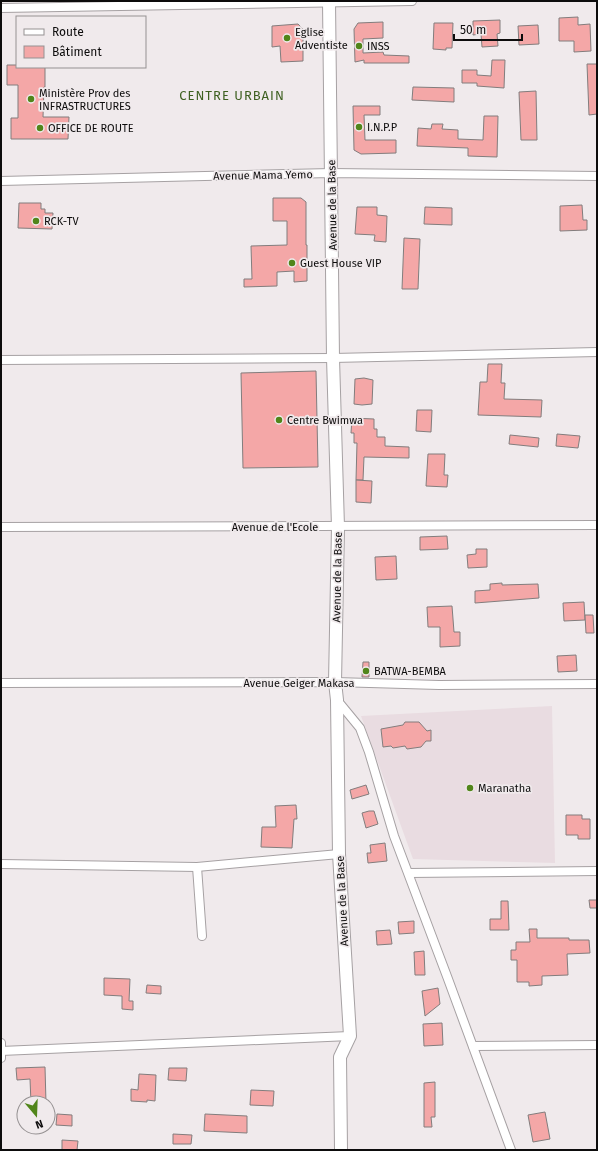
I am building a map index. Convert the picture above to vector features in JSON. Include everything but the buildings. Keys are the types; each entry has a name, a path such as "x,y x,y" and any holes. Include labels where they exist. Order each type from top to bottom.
{"main road":[{"name":"Avenue de la Base","path":"329,2 333,358 338,527 335,682 337,700 339,854 350,1036 340,1057 341,1150"}],"street":[{"path":"1,8 412,1"},
{"name":"Avenue Mama Yemo","path":"1,181 331,174 597,176"},
{"path":"1,360 333,358 597,352"},
{"name":"Avenue de l'Ecole","path":"1,527 597,526"},
{"name":"Avenue Geiger Makasa","path":"1,683 335,682 439,685 597,684"},
{"path":"337,700 360,728 369,752 394,836 473,1046 510,1150"},
{"path":"1,864 197,867 339,854"},
{"path":"197,867 202,936"},
{"path":"409,874 597,871"},
{"path":"1,1051 350,1036"},
{"path":"1,1043 1,1058"},
{"path":"473,1046 597,1045"}],"shaded area":[{"name":"Maranatha","path":"552,706 555,863 413,859 361,716"}],"place":[{"name":"Eglise Adventiste","path":"287,38"},
{"name":"INSS","path":"359,46"},
{"name":"Ministère Prov des INFRASTRUCTURES","path":"31,99"},
{"name":"I.N.P.P","path":"359,127"},
{"name":"OFFICE DE ROUTE","path":"40,128"},
{"name":"RCK-TV","path":"36,221"},
{"name":"Guest House VIP","path":"292,263"},
{"name":"Centre Bwimwa","path":"279,420"},
{"name":"BATWA-BEMBA","path":"366,671"},
{"name":"Maranatha","path":"470,788"}],"district":[{"name":"CENTRE URBAIN","path":"232,95"}]}
